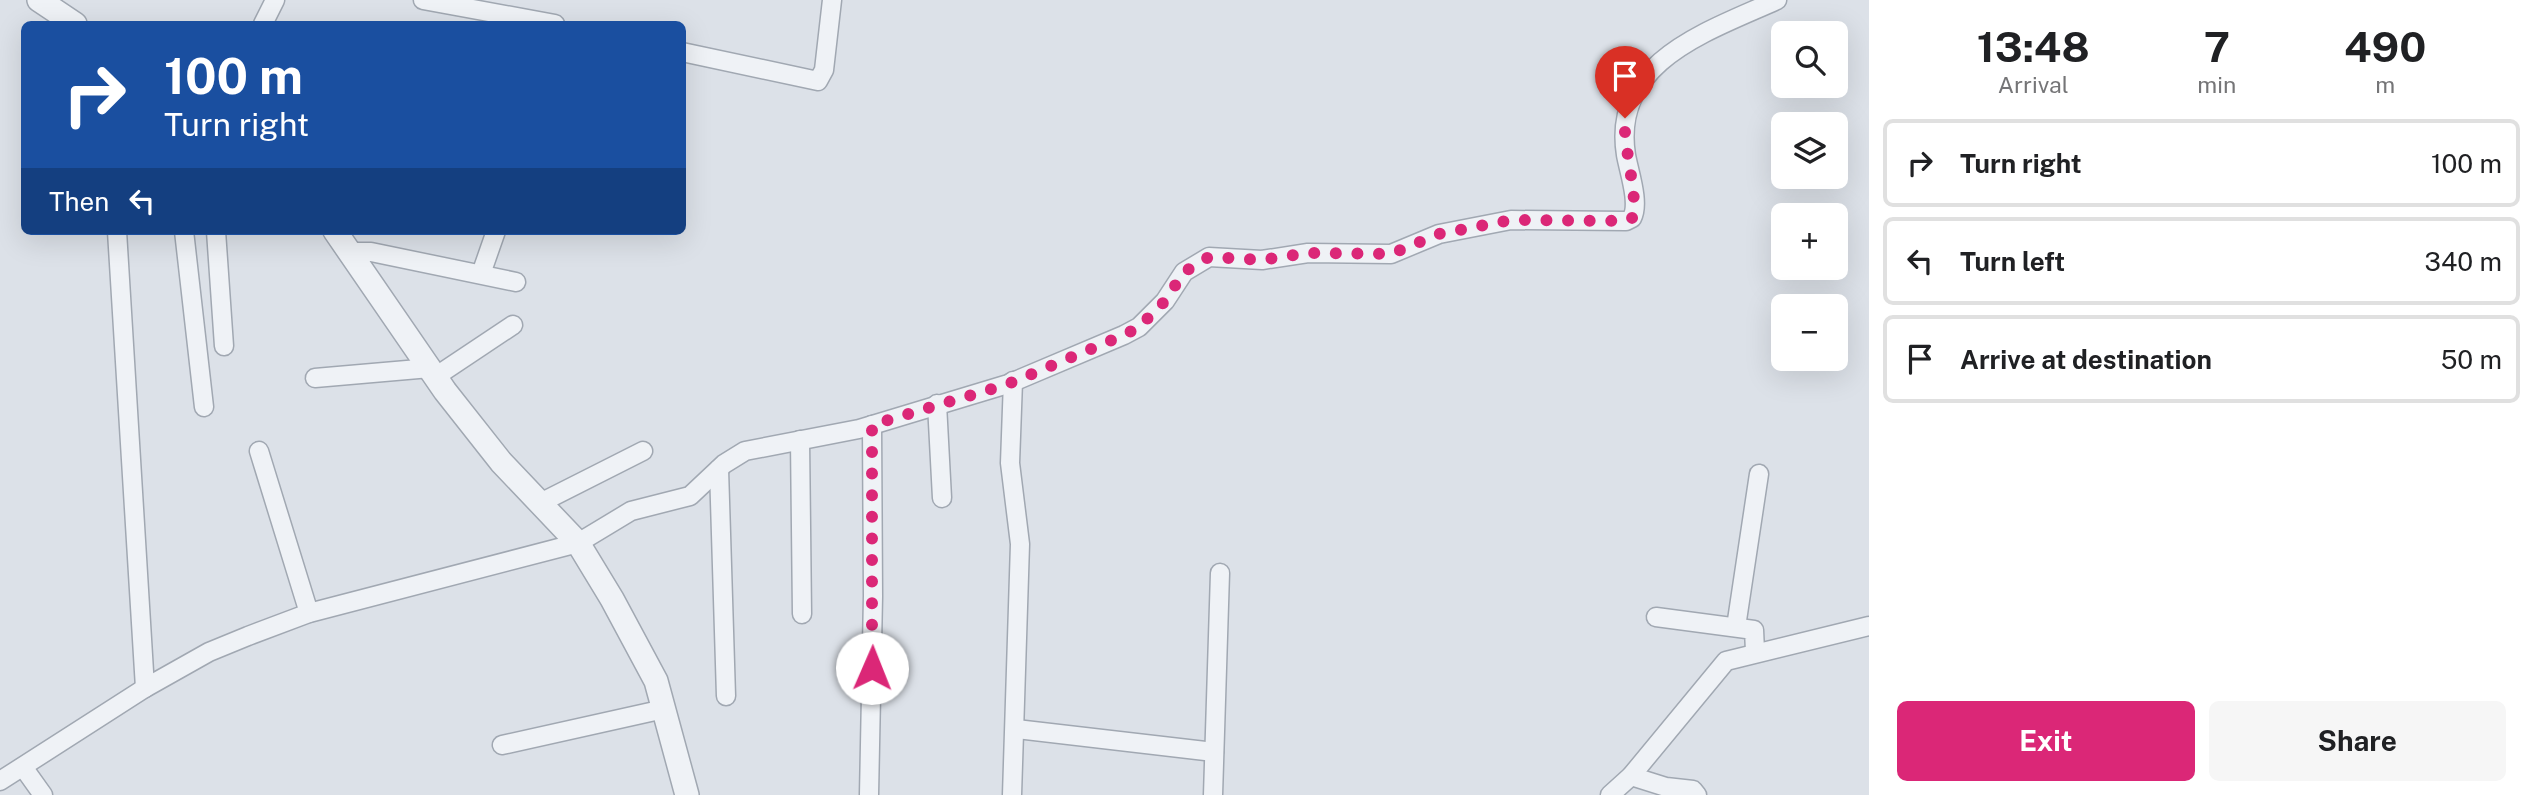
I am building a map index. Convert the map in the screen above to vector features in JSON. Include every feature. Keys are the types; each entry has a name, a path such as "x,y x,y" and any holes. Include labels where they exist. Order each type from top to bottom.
{"street":[{"path":"39,0 70,21"},
{"path":"264,21 275,0"},
{"path":"423,0 538,21"},
{"path":"686,53 818,81 824,70 832,0"},
{"path":"0,780 145,688 209,652 309,613 578,543 631,511 690,496 719,469 745,451 872,425 1013,381 1139,327 1165,301 1184,272 1209,257 1262,260 1308,253 1391,254 1439,234 1511,220 1626,221 1632,218 1635,206 1623,135 1625,118 1642,80 1668,52 1777,0"},
{"path":"117,235 145,688"},
{"path":"184,235 204,407"},
{"path":"216,235 224,346"},
{"path":"338,235 433,373 501,462 578,543 612,598 656,681 687,795"},
{"path":"481,275 495,235"},
{"path":"349,252 370,252 516,282"},
{"path":"314,379 433,373 513,325"},
{"path":"1012,795 1020,544 1010,463 1013,381"},
{"path":"937,404 942,498"},
{"path":"869,795 873,596 872,425"},
{"path":"800,440 802,614"},
{"path":"259,451 309,613"},
{"path":"540,503 643,451"},
{"path":"719,469 726,696"},
{"path":"1736,628 1759,474"},
{"path":"1213,795 1220,573"},
{"path":"1656,617 1754,630 1755,651"},
{"path":"1610,795 1631,776 1726,661 1755,651 1869,626"},
{"path":"502,745 664,709"},
{"path":"1016,729 1214,752"},
{"path":"23,767 43,795"},
{"path":"1631,776 1666,787 1693,790 1696,795"}],"route":[{"path":"872,668 872,425 1008,384 1124,335 1139,327 1165,301 1184,272 1209,257 1262,260 1308,253 1391,254 1439,234 1511,220 1538,218 1626,221 1632,218 1635,206 1623,135 1625,118"}]}
